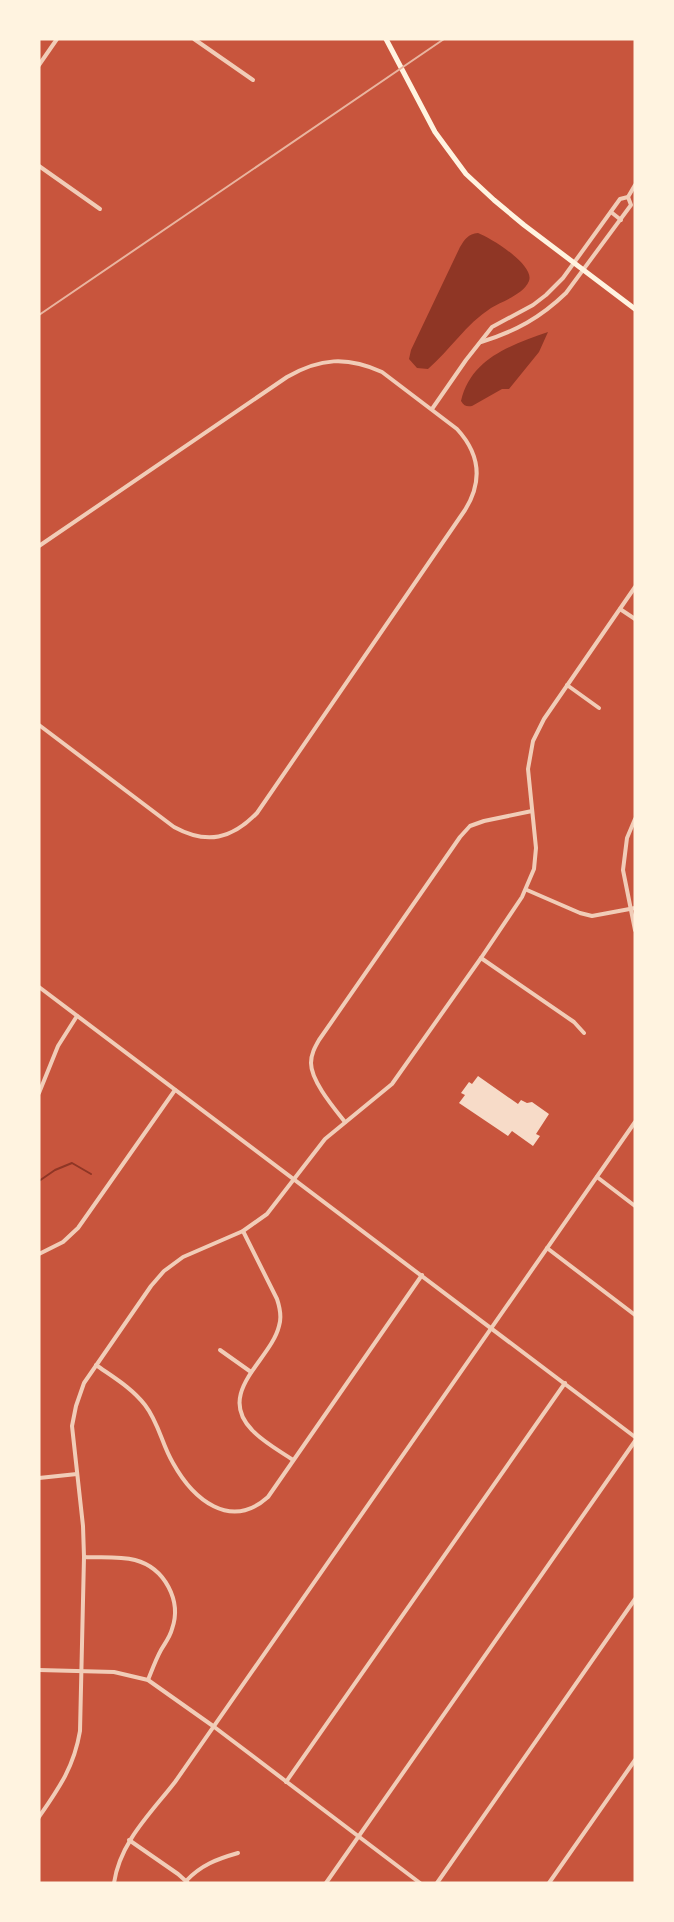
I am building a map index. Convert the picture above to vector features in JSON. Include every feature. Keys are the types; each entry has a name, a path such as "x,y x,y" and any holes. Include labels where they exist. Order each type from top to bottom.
{"main road":[{"path":"387,41 438,137 466,174 494,200 635,309"}],"street":[{"path":"39,65 57,39"},
{"path":"194,39 253,80"},
{"path":"39,166 100,209"},
{"path":"432,409 492,327 533,305 546,295 563,278 620,199 628,196 635,185"},
{"path":"481,343 512,332 540,316 566,293 631,205 628,196"},
{"path":"611,212 621,220"},
{"path":"39,546 287,377 309,366 331,361 351,362 382,372 457,429 473,450 477,468 471,501 264,803 246,825 232,833 213,838 184,832 174,827 39,724"},
{"path":"39,1817 62,1784 74,1757 80,1731 84,1557 72,1426 80,1393 96,1365 164,1271 183,1257 243,1231 267,1214 325,1139 392,1084 481,958 526,890 534,869 536,848 528,769 533,741 544,719 635,587"},
{"path":"620,609 635,619"},
{"path":"567,685 599,708"},
{"path":"345,1122 315,1077 311,1065 313,1051 319,1040 460,837 470,826 484,820 532,811"},
{"path":"635,819 627,838 623,870 633,908 635,930"},
{"path":"526,890 586,915 606,914 633,908"},
{"path":"481,958 574,1022 584,1033"},
{"path":"39,987 565,1383 635,1439 326,1883"},
{"path":"39,1093 58,1046 77,1016"},
{"path":"39,1254 63,1242 78,1228 175,1090"},
{"path":"114,1883 118,1864 129,1840 175,1782 635,1122"},
{"path":"597,1177 635,1206"},
{"path":"243,1231 277,1299 280,1315 276,1335 246,1379 240,1395 241,1408 246,1423 258,1435 293,1460"},
{"path":"547,1248 635,1315"},
{"path":"96,1365 130,1389 146,1406 152,1414 168,1454 192,1490 211,1506 228,1512 251,1509 268,1497 422,1275"},
{"path":"220,1350 251,1372"},
{"path":"286,1782 565,1383"},
{"path":"39,1478 77,1474"},
{"path":"84,1557 135,1560 156,1571 168,1584 176,1611 172,1630 160,1650 148,1680"},
{"path":"437,1883 635,1599"},
{"path":"39,1670 114,1672 148,1680 213,1726 420,1883"},
{"path":"549,1883 635,1760"},
{"path":"129,1840 187,1882 204,1865 238,1853"}],"shaded area":[{"path":"478,233 492,240 519,260 529,275 529,281 517,294 482,314 428,369 417,368 409,359 411,350 460,247 467,237"},
{"path":"548,332 539,352 509,389 502,389 472,406 462,403 466,386 483,364 507,348"}],"building":[{"path":"478,1076 518,1104 521,1100 527,1103 532,1102 549,1114 536,1134 540,1136 533,1146 512,1131 508,1136 459,1103 465,1095 461,1093 469,1082 472,1084"}],"waterway":[{"path":"39,1181 55,1170 72,1163 91,1174"}],"railway":[{"path":"39,315 444,39"}]}
